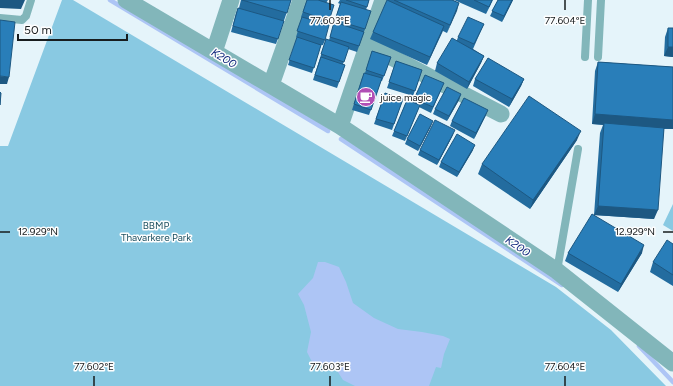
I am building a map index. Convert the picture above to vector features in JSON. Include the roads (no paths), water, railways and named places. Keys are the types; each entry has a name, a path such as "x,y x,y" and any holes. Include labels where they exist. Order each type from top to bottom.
{"street":[{"path":"126,0 147,5 214,52 340,126 557,271 673,363"},
{"path":"214,52 231,0"},
{"path":"271,85 301,0"},
{"path":"340,126 383,0"},
{"path":"368,45 501,114"}],"lane":[{"path":"0,18 22,20 26,16 31,0"},
{"path":"585,57 588,0"},
{"path":"598,57 601,0"},
{"path":"557,271 578,149"}],"waterway":[{"name":"K200","path":"110,0 328,131"},
{"name":"K200","path":"341,139 562,285"},
{"name":"K200","path":"639,346 673,382"}],"place":[{"name":"juice magic","path":"366,97"}],"park label":[{"name":"BBMP Thavarkere Park","path":"156,230"}]}
